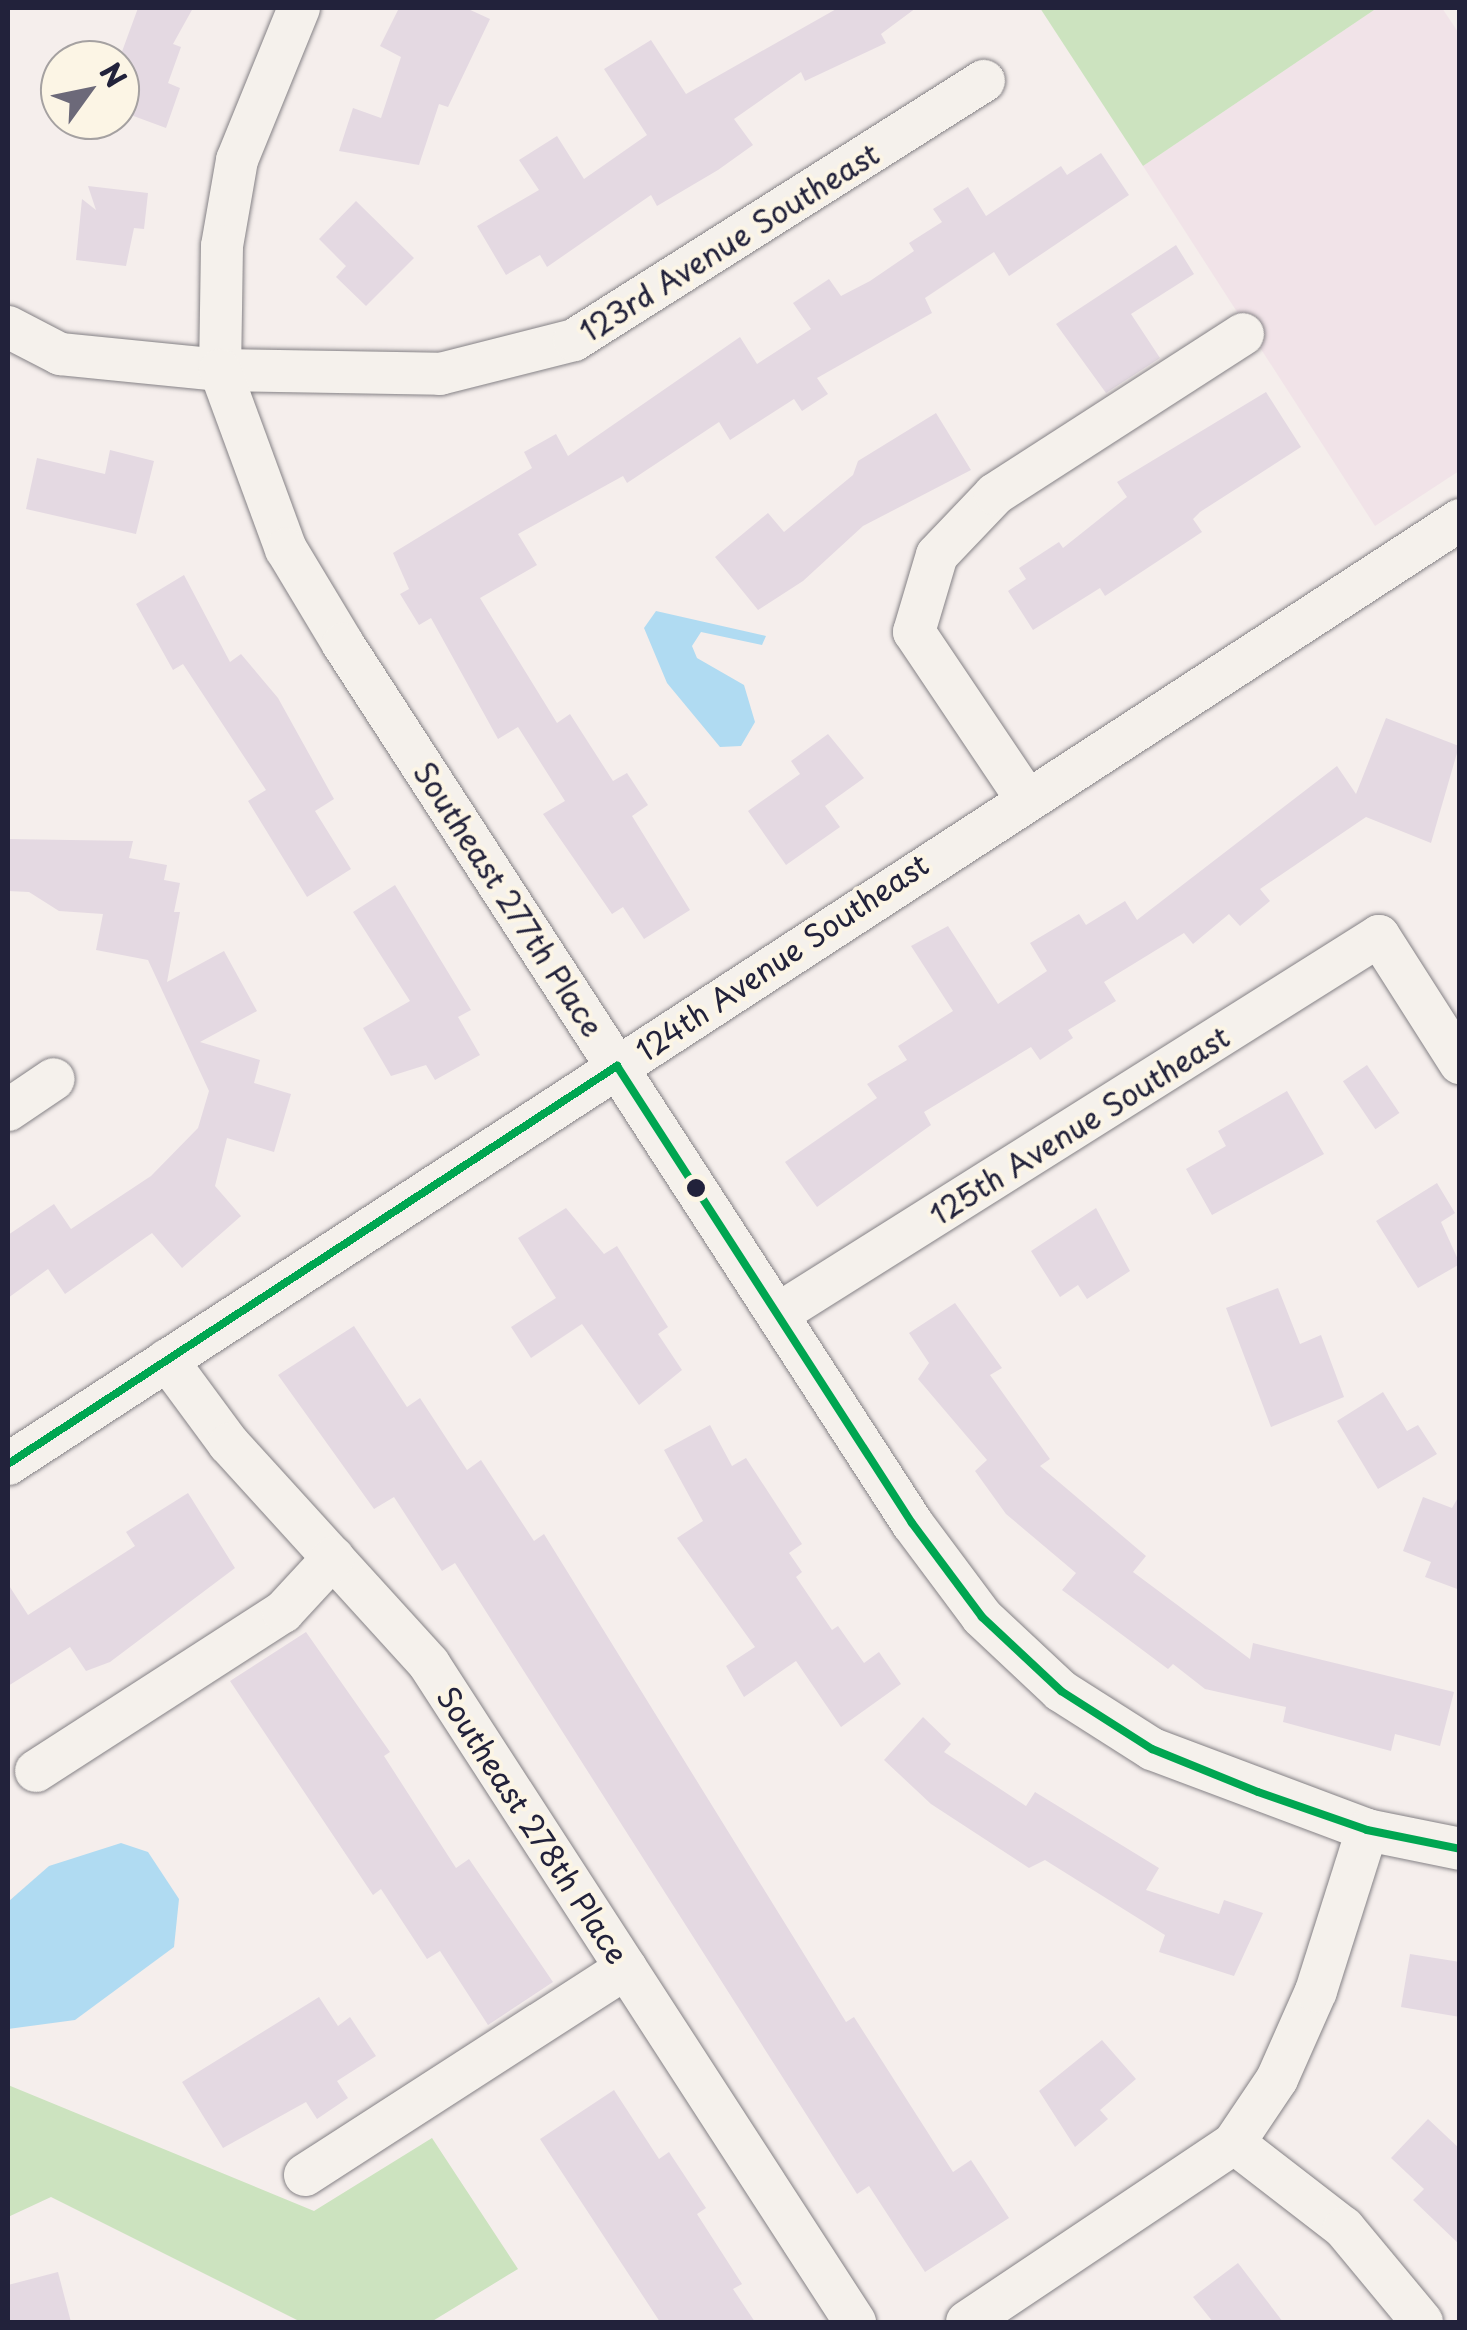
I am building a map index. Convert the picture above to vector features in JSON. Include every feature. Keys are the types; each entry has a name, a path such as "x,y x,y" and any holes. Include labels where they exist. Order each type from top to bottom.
{"street":[{"path":"8,327 60,354 220,370 222,246 237,160 299,8"},
{"name":"123rd Avenue Southeast","path":"220,370 440,374 574,340 984,81"},
{"path":"1025,796 914,632 937,555 995,494 1243,334"},
{"name":"Southeast 277th Place","path":"220,370 286,549 778,1314 982,1617 1061,1692 1152,1749 1366,1830 1460,1849"},
{"name":"124th Avenue Southeast","path":"8,1464 1025,796 1460,520"},
{"name":"125th Avenue Southeast","path":"778,1314 1379,936 1460,1063"},
{"path":"8,1110 54,1079"},
{"name":"Southeast 278th Place","path":"166,1360 229,1444 429,1664 855,2322"},
{"path":"36,1771 284,1612 333,1558"},
{"path":"967,2322 1234,2143 1277,2079 1316,1991 1366,1830"},
{"path":"305,2175 626,1968"},
{"path":"1234,2143 1344,2228 1422,2322"}],"shaded area":[{"path":"1377,8 1442,8 1460,35 1459,471 1375,526 1143,166"}],"green space":[{"path":"1040,8 1377,8 1143,166"},
{"path":"8,2085 314,2211 432,2138 518,2269 431,2322 301,2322 51,2197 8,2217"}],"water":[{"path":"656,611 766,636 762,645 701,632 692,646 697,658 744,685 755,722 741,746 720,747 667,683 644,628"},
{"path":"121,1843 148,1852 179,1899 174,1947 75,2020 8,2029 9,1901 49,1866"}],"building":[{"path":"138,8 193,8 173,44 181,47 168,83 180,88 166,128 140,118 140,40 126,40"},
{"path":"399,8 466,8 490,19 448,107 439,104 419,165 339,151 353,108 381,118 401,57 380,46"},
{"path":"838,8 916,8 881,34 886,43 805,81 801,72 734,119 753,145 718,170 657,206 651,195 547,267 540,255 506,275 477,226 539,190 519,160 557,136 584,179 647,135 604,69 651,40 686,94"},
{"path":"1101,153 1129,195 1009,276 994,252 925,298 932,313 817,378 828,394 802,411 794,399 730,440 719,422 627,483 623,476 518,534 537,565 480,598 557,723 570,714 613,781 627,773 648,805 632,816 690,910 644,939 623,907 612,914 543,814 565,801 518,727 498,739 431,618 419,625 400,594 409,589 393,553 532,468 524,452 556,434 568,456 740,337 757,364 811,329 793,303 829,279 841,296 870,281 914,251 909,243 942,222 933,209 968,187 986,216 1061,166 1067,175"},
{"path":"88,186 148,193 144,229 134,228 126,266 76,260 82,199 96,210"},
{"path":"356,201 414,258 366,306 336,277 346,266 319,239"},
{"path":"1176,245 1194,274 1131,314 1160,358 1106,393 1056,324"},
{"path":"1266,392 1301,447 1200,512 1193,519 1202,532 1105,596 1100,588 1033,630 1008,591 1026,579 1019,568 1059,542 1063,548 1127,497 1117,482"},
{"path":"936,413 971,470 863,526 803,581 758,610 715,557 768,513 784,532 853,475 858,461"},
{"path":"110,450 154,461 136,534 26,509 37,458 105,474"},
{"path":"184,575 230,662 241,654 278,698 334,799 315,811 351,869 307,897 248,801 266,790 183,664 173,670 136,604"},
{"path":"1386,718 1459,746 1431,843 1366,817 1260,889 1270,901 1240,926 1229,914 1193,944 1184,933 1104,982 1116,1001 1068,1030 1073,1038 1040,1060 1031,1047 924,1112 931,1125 817,1207 785,1162 877,1098 867,1084 907,1060 898,1046 953,1011 911,946 948,926 998,1004 1047,971 1030,943 1079,914 1086,925 1125,901 1137,920 1337,766 1356,794"},
{"path":"828,734 864,778 825,806 840,827 786,865 748,811 800,774 791,761"},
{"path":"8,839 133,841 129,858 167,865 164,880 180,883 174,912 180,912 167,982 224,951 257,1011 200,1042 260,1060 254,1083 291,1094 274,1152 227,1138 215,1186 241,1216 182,1268 152,1233 65,1294 48,1269 8,1298 8,1235 54,1204 71,1229 151,1176 198,1128 209,1091 148,960 96,950 103,914 59,911 29,892 8,891"},
{"path":"395,885 471,1010 458,1017 480,1055 435,1080 426,1065 391,1076 363,1028 410,1001 353,912"},
{"path":"1367,1065 1399,1113 1375,1129 1343,1081"},
{"path":"1287,1091 1324,1154 1212,1215 1186,1169 1226,1146 1218,1131"},
{"path":"1437,1183 1455,1213 1441,1222 1460,1264 1418,1288 1376,1221"},
{"path":"566,1208 604,1254 617,1246 668,1327 658,1334 682,1370 639,1405 582,1324 531,1358 511,1327 556,1298 518,1238"},
{"path":"1096,1208 1130,1271 1087,1299 1078,1285 1060,1297 1031,1251"},
{"path":"1278,1288 1300,1344 1321,1335 1344,1397 1271,1427 1226,1308"},
{"path":"955,1303 1002,1368 990,1375 1050,1459 1040,1466 1146,1556 1133,1572 1250,1659 1253,1643 1454,1692 1440,1746 1395,1734 1391,1751 1283,1722 1286,1707 1205,1689 1173,1664 1168,1669 1062,1590 1076,1573 1006,1514 975,1471 987,1460 918,1379 929,1363 909,1333"},
{"path":"354,1326 407,1407 420,1398 467,1470 481,1460 534,1541 544,1534 846,2022 854,2017 953,2172 971,2160 1009,2218 925,2272 869,2186 857,2194 455,1563 442,1571 394,1497 374,1509 278,1375"},
{"path":"1383,1392 1407,1431 1418,1425 1437,1454 1378,1489 1337,1421"},
{"path":"710,1425 732,1466 746,1458 802,1544 789,1553 802,1572 796,1577 832,1630 838,1626 864,1663 879,1652 901,1684 841,1727 796,1661 744,1697 726,1666 755,1647 677,1538 703,1521 664,1450"},
{"path":"188,1493 235,1568 110,1662 86,1671 70,1647 8,1686 8,1584 28,1615 135,1546 126,1532"},
{"path":"1460,1494 1460,1590 1425,1577 1431,1562 1403,1551 1423,1497 1452,1508"},
{"path":"306,1632 390,1752 384,1756 456,1868 469,1859 553,1982 488,2025 440,1951 427,1959 381,1889 373,1895 230,1681"},
{"path":"923,1717 951,1744 944,1752 1026,1806 1035,1792 1159,1868 1146,1890 1219,1914 1224,1900 1263,1913 1234,1976 1159,1952 1165,1935 1045,1860 1029,1868 931,1804 884,1760"},
{"path":"1410,1954 1460,1962 1460,2017 1401,2007"},
{"path":"319,1997 338,2026 350,2017 376,2056 337,2081 348,2098 317,2119 306,2102 223,2148 182,2082"},
{"path":"1102,2040 1136,2079 1100,2110 1108,2119 1075,2147 1039,2091"},
{"path":"614,2090 659,2159 669,2152 706,2208 697,2214 742,2284 733,2289 755,2322 660,2322 540,2139"},
{"path":"1428,2119 1460,2149 1460,2245 1413,2200 1424,2189 1391,2158"},
{"path":"1238,2263 1283,2322 1213,2322 1193,2297"},
{"path":"58,2272 71,2322 8,2322 8,2285"}],"transit line":[{"path":"617,1066 912,1523 982,1617 1061,1691 1152,1749 1258,1792 1367,1830 1460,1849"},
{"path":"8,1464 617,1066"}]}
